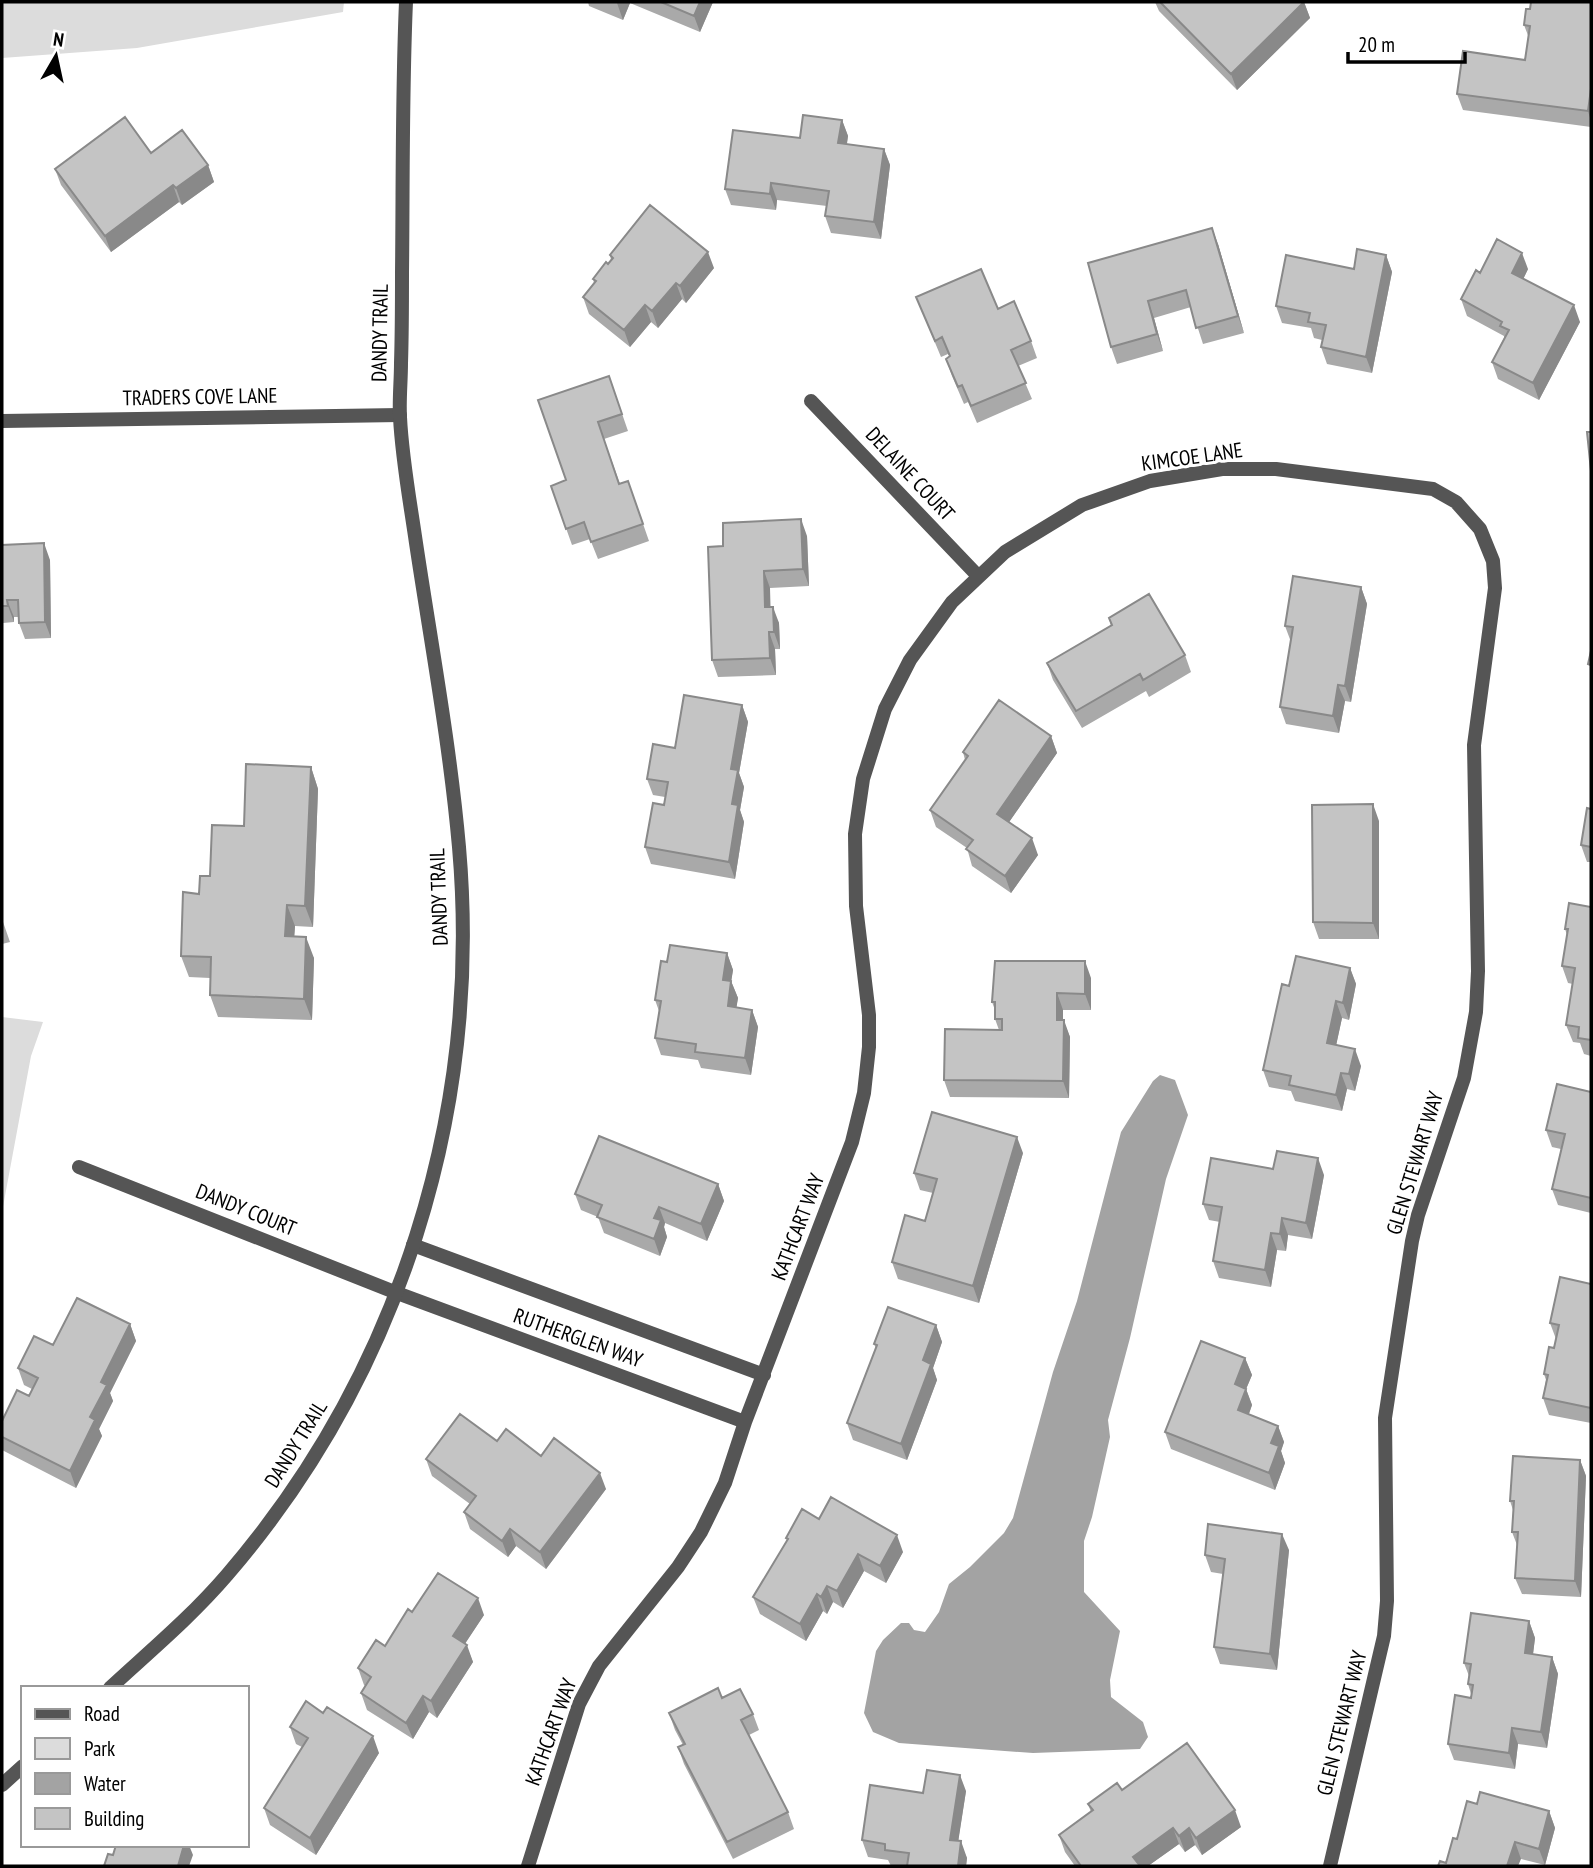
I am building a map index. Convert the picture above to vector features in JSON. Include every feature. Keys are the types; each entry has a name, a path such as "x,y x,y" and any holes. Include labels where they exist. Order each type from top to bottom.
{"street":[{"name":"DANDY TRAIL","path":"112,1686 167,1639 254,1543 290,1495 353,1391 377,1342 413,1245 434,1173 454,1067 462,976 462,908 456,815 408,493 400,415 406,2"},
{"name":"DELAINE COURT","path":"811,401 978,576"},
{"name":"TRADERS COVE LANE","path":"2,421 400,415"},
{"name":"KIMCOE LANE","path":"978,576 1005,552 1082,505 1150,481 1222,469 1276,469 1433,489 1456,502 1469,516"},
{"name":"GLEN STEWART WAY","path":"1330,1866 1384,1636 1387,1588 1385,1418 1412,1241 1418,1215 1464,1078 1476,1012 1478,971 1474,745 1495,588 1493,561 1480,529 1469,516"},
{"name":"KATHCART WAY","path":"528,1866 579,1704 599,1666 678,1567 701,1532 724,1483 852,1142 864,1093 869,1047 869,1015 856,906 854,852 856,817 867,762 885,709 909,660 952,602 978,576"},
{"name":"DANDY COURT","path":"79,1167 397,1293"},
{"path":"413,1245 764,1375"},
{"name":"RUTHERGLEN WAY","path":"397,1293 745,1422"},
{"path":"2,1785 21,1768"}],"green space":[{"path":"2,2 344,2 343,12 137,48 2,58"},
{"path":"2,1017 43,1022 31,1056 2,1212"}],"water":[{"path":"1160,1075 1175,1080 1188,1115 1166,1179 1130,1338 1108,1420 1110,1437 1084,1541 1084,1592 1120,1631 1110,1680 1111,1697 1143,1722 1148,1737 1140,1749 1033,1753 899,1743 873,1732 864,1713 876,1651 883,1640 901,1623 909,1623 914,1630 925,1632 939,1612 949,1584 1004,1533 1013,1518 1053,1372 1077,1301 1121,1132 1153,1081"}],"building":[{"path":"661,2 700,2 694,16"},
{"path":"1160,2 1304,2 1231,74"},
{"path":"1531,2 1591,2 1591,89 1588,111 1457,94 1463,51 1525,60 1530,26 1524,25 1526,9 1530,9"},
{"path":"803,115 842,120 838,143 884,149 874,222 825,216 829,191 771,183 770,194 725,189 733,130 800,138"},
{"path":"125,117 151,153 182,130 208,165 176,188 173,185 105,236 55,169"},
{"path":"650,205 708,252 680,286 676,283 652,311 645,305 624,330 583,297 606,262 608,264 613,258 610,255"},
{"path":"1212,228 1238,316 1196,328 1186,290 1148,301 1157,334 1111,347 1088,263"},
{"path":"1497,239 1522,253 1512,273 1574,305 1533,383 1492,362 1509,330 1500,326 1502,322 1461,299 1476,270 1480,273"},
{"path":"1357,249 1386,255 1366,357 1321,347 1326,325 1308,322 1310,313 1276,306 1286,255 1354,269"},
{"path":"981,269 998,309 1014,301 1031,341 1011,350 1026,383 971,406 962,385 958,387 946,359 950,356 942,337 935,341 916,297"},
{"path":"609,376 622,414 598,422 619,484 628,481 643,524 591,542 584,522 566,529 551,486 566,480 538,400"},
{"path":"1587,432 1591,432 1591,471"},
{"path":"801,519 803,569 764,571 765,607 773,607 774,632 769,632 770,658 712,660 708,547 723,546 723,523"},
{"path":"44,543 45,622 19,623 18,600 7,600 8,606 2,606 2,545"},
{"path":"1293,576 1361,587 1345,686 1338,685 1333,716 1280,707 1293,627 1285,626"},
{"path":"1149,594 1185,655 1143,680 1140,674 1076,711 1047,663 1112,625 1109,618"},
{"path":"684,695 742,705 731,769 738,770 732,804 738,805 729,862 645,847 653,803 664,805 668,782 647,779 653,744 675,748"},
{"path":"999,700 1051,736 997,814 1032,838 1005,876 966,849 973,840 930,810 968,756 963,752"},
{"path":"246,764 311,767 305,906 287,905 285,936 306,937 304,999 210,995 211,957 181,956 183,892 199,894 200,876 210,876 212,825 244,826"},
{"path":"1373,804 1373,923 1313,922 1312,805"},
{"path":"1587,808 1591,809 1591,847 1581,845"},
{"path":"1569,903 1591,907 1591,1040 1578,1038 1579,1027 1566,1025 1575,968 1562,966"},
{"path":"670,945 727,953 723,980 731,981 728,1006 752,1010 745,1058 695,1052 696,1044 655,1038 661,1001 655,1000 661,961 667,962"},
{"path":"1296,956 1350,968 1343,1003 1336,1001 1327,1043 1355,1049 1349,1074 1341,1073 1336,1095 1289,1085 1291,1076 1263,1070 1282,984 1289,986"},
{"path":"995,961 1085,961 1085,994 1057,993 1057,1020 1064,1020 1063,1081 944,1080 945,1029 1002,1030 1002,1019 995,1019 995,1002 992,1002"},
{"path":"1557,1084 1591,1092 1591,1198 1552,1189 1565,1134 1546,1130"},
{"path":"932,1112 1017,1137 973,1286 892,1262 905,1215 925,1221 937,1179 914,1173"},
{"path":"599,1136 718,1184 701,1224 659,1207 654,1218 661,1220 654,1239 597,1217 602,1205 575,1194"},
{"path":"1277,1151 1318,1158 1306,1223 1282,1218 1280,1234 1271,1233 1265,1270 1213,1261 1222,1207 1203,1204 1211,1158 1273,1169"},
{"path":"1560,1277 1591,1284 1591,1408 1543,1398 1548,1375 1544,1374 1549,1347 1554,1348 1559,1325 1550,1323"},
{"path":"77,1298 130,1324 101,1382 107,1385 90,1417 95,1420 70,1471 2,1437 2,1421 17,1390 29,1396 38,1378 18,1368 34,1336 53,1345"},
{"path":"888,1307 936,1325 923,1360 931,1364 901,1444 847,1423 877,1345 874,1344"},
{"path":"1201,1341 1245,1358 1235,1384 1246,1389 1238,1410 1278,1426 1271,1443 1279,1446 1269,1473 1165,1432"},
{"path":"460,1414 497,1441 506,1429 541,1456 554,1438 600,1473 540,1552 510,1529 502,1541 464,1512 476,1496 426,1459"},
{"path":"1513,1456 1580,1460 1575,1581 1515,1578 1518,1532 1512,1532 1514,1501 1510,1501"},
{"path":"831,1497 897,1535 880,1566 858,1554 837,1591 827,1586 821,1597 817,1594 800,1624 753,1597 788,1539 786,1538 802,1509 819,1519"},
{"path":"1208,1524 1282,1534 1270,1654 1214,1647 1225,1559 1205,1555"},
{"path":"438,1573 478,1598 453,1636 467,1645 431,1701 423,1696 406,1723 361,1693 371,1677 358,1668 376,1640 385,1646 408,1609 412,1612"},
{"path":"1471,1613 1529,1621 1525,1653 1552,1657 1541,1732 1512,1728 1509,1753 1448,1744 1455,1695 1471,1698 1473,1685 1468,1684 1471,1664 1464,1663"},
{"path":"718,1688 722,1698 740,1689 753,1714 741,1720 788,1812 727,1842 678,1747 685,1744 669,1713"},
{"path":"306,1701 323,1713 327,1707 373,1736 310,1838 264,1808 308,1738 290,1727"},
{"path":"1187,1743 1235,1810 1196,1838 1189,1828 1179,1836 1173,1828 1133,1857 1140,1866 1081,1866 1059,1835 1093,1810 1088,1804 1117,1783 1122,1790"},
{"path":"927,1770 960,1775 950,1840 961,1841 958,1866 907,1866 909,1853 885,1850 885,1844 862,1840 870,1785 923,1793"},
{"path":"1480,1792 1549,1811 1539,1849 1515,1842 1507,1866 1438,1866 1440,1861 1446,1863 1453,1838 1457,1839 1467,1801 1477,1804"},
{"path":"115,1847 183,1847 178,1866 104,1866 108,1854 113,1855"}]}
